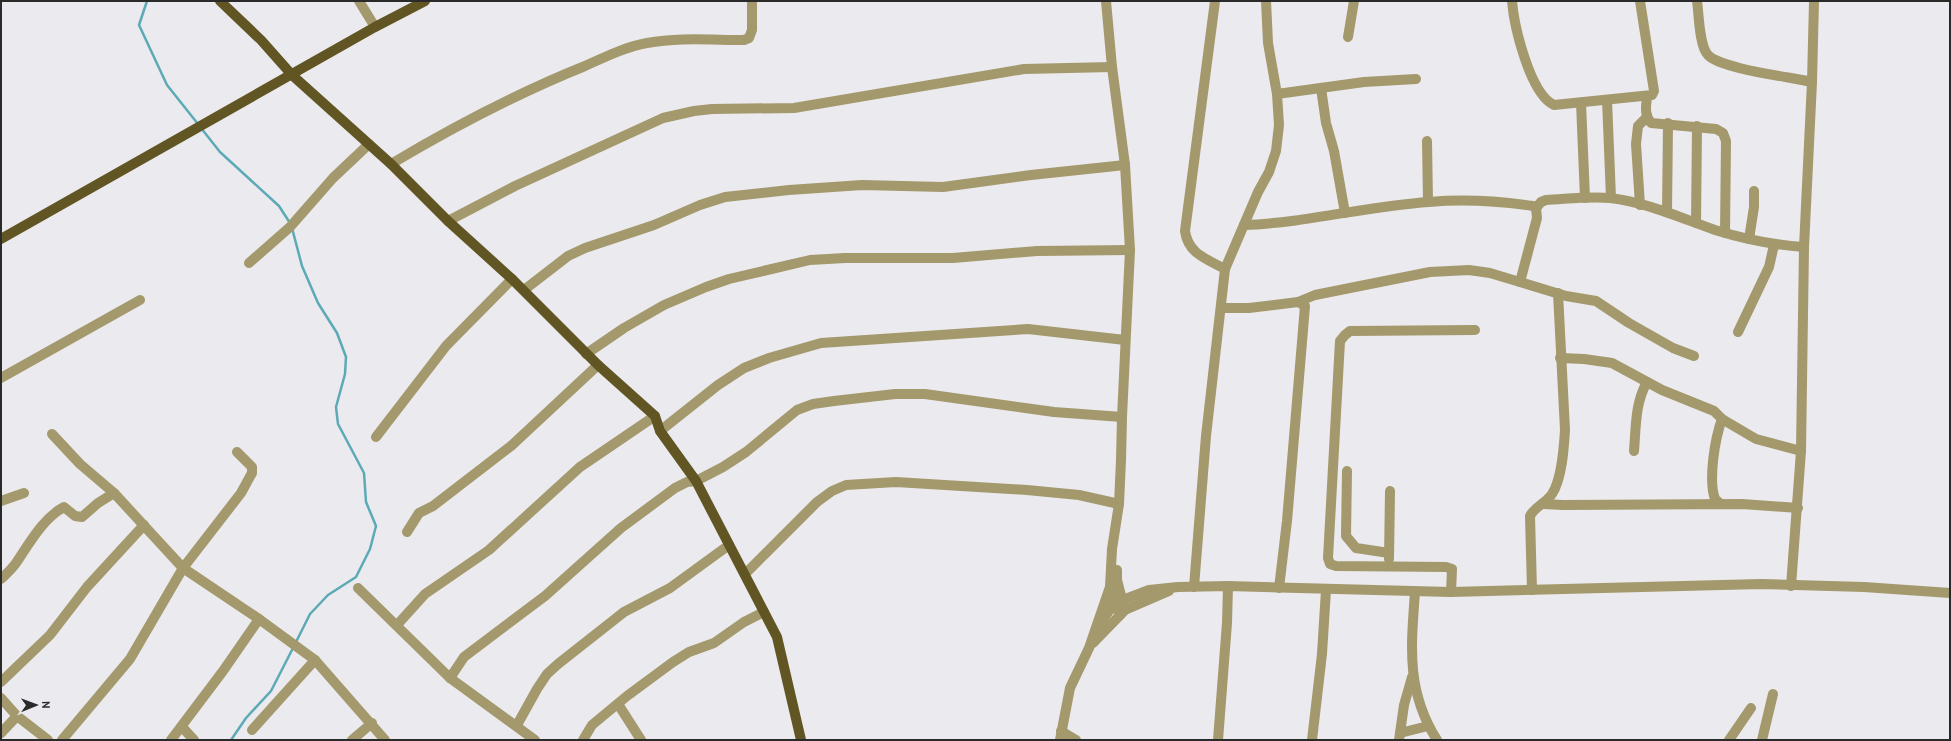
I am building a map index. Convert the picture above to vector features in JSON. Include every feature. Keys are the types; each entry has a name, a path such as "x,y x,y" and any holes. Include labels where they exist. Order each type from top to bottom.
{"main road":[{"path":"220,1 261,40 292,74 391,164 448,221 524,290 586,354 655,416 660,431 696,482 777,636 801,740"},
{"path":"1,239 420,2"}],"street":[{"path":"359,1 375,27"},
{"path":"391,164 435,138 536,88 565,74 634,46 665,41 744,40 749,38 752,30 752,1"},
{"path":"1076,740 1061,736 1070,688 1089,648 1114,583 1117,563 1112,549 1119,504 1130,250 1125,165 1112,67 1106,1"},
{"path":"1214,1 1185,231 1186,241 1196,253 1225,269"},
{"path":"1194,587 1206,436 1225,269 1258,192 1269,172 1276,151 1279,125 1277,94 1268,43 1266,1"},
{"path":"1348,37 1354,1"},
{"path":"1512,1 1514,20 1522,51 1541,96 1554,105 1648,97 1652,95 1654,90 1640,1"},
{"path":"1697,1 1702,42 1708,55 1722,64 1812,82"},
{"path":"1791,586 1798,508 1801,451 1804,247 1812,82 1814,1"},
{"path":"448,221 514,186 663,118 694,111 794,108 1024,69 1112,67"},
{"path":"1277,94 1364,82 1416,79"},
{"path":"1321,88 1326,123 1334,151 1345,213"},
{"path":"1648,97 1645,109 1647,118 1651,123 1697,126 1716,129 1723,133 1726,141 1725,233"},
{"path":"1607,100 1611,198"},
{"path":"1581,102 1585,198"},
{"path":"1640,205 1636,144 1638,126 1647,118"},
{"path":"1667,212 1668,123"},
{"path":"1696,223 1697,126"},
{"path":"1427,141 1428,202"},
{"path":"249,263 290,227 333,178 369,144"},
{"path":"524,290 568,256 585,248 654,225 700,205 725,197 774,191 862,185 943,187 1031,175 1125,165"},
{"path":"1749,240 1754,208 1754,191"},
{"path":"1520,282 1537,218 1536,208 1541,202 1546,200 1611,198 1667,212 1749,240 1774,245 1804,247"},
{"path":"1244,225 1428,202 1507,203 1533,206 1536,208"},
{"path":"1738,332 1769,267 1774,245"},
{"path":"586,354 624,328 664,304 729,279 810,260 845,258 953,258 1037,251 1130,250"},
{"path":"1221,308 1249,308 1298,302 1315,295 1430,272 1469,270 1490,273 1596,301 1629,323 1673,348 1694,356"},
{"path":"376,437 446,346 512,279"},
{"path":"1532,590 1530,516 1533,510 1544,504 1553,492 1563,450 1565,430 1560,358 1558,292"},
{"path":"3,373 140,300"},
{"path":"1279,588 1288,521 1306,311 1304,304 1298,302"},
{"path":"660,431 718,385 744,368 769,358 821,343 1028,329 1125,340"},
{"path":"1451,592 1452,569 1446,567 1336,566 1330,564 1328,558 1340,341 1345,334 1350,331 1475,330"},
{"path":"1560,358 1584,359 1612,363 1647,382 1714,411 1722,419 1756,439 1801,451"},
{"path":"407,532 419,513 433,506 511,446 598,365"},
{"path":"1634,450 1637,412 1642,390 1647,382"},
{"path":"450,678 464,657 545,596 622,528 675,488 687,482 696,482 746,452 797,410 813,404 827,402 895,394 926,394 1054,412 1122,417"},
{"path":"397,625 425,594 500,541 580,467 655,416"},
{"path":"1722,419 1716,442 1712,484 1715,499 1722,504"},
{"path":"52,434 80,464 114,493 183,568 259,619 314,660 372,723 385,740"},
{"path":"62,740 130,659 183,568 250,479 252,467 237,452"},
{"path":"1347,471 1346,536 1356,548 1389,553"},
{"path":"745,574 817,502 832,491 846,485 896,482 1012,489 1079,495 1119,504"},
{"path":"1388,567 1390,491"},
{"path":"1,501 24,493"},
{"path":"1,579 16,564 24,549 39,529 60,509 64,507 75,516 82,517 98,502 114,493"},
{"path":"1544,504 1722,504 1798,508"},
{"path":"1,682 50,635 87,587 144,525"},
{"path":"517,725 547,674 558,664 624,612 670,588 730,546"},
{"path":"1114,583 1128,588 1149,590 1178,587 1228,586 1414,592 1761,584 1864,587 1950,593"},
{"path":"1114,583 1121,608"},
{"path":"1218,740 1227,623 1228,586"},
{"path":"1089,648 1121,608 1178,587"},
{"path":"358,588 450,678 517,725 528,738"},
{"path":"1095,631 1103,618 1149,590"},
{"path":"1312,740 1322,654 1326,590"},
{"path":"1414,592 1413,675 1420,705 1428,726 1437,740"},
{"path":"582,740 592,725 673,662 689,652 714,643 744,622 764,612"},
{"path":"171,740 182,727 259,619"},
{"path":"252,730 314,660"},
{"path":"1413,675 1404,705 1400,737 1428,726"},
{"path":"1762,740 1773,694"},
{"path":"1,698 17,716 48,740"},
{"path":"618,704 641,740"},
{"path":"1729,740 1751,708"},
{"path":"1,734 17,716"},
{"path":"352,740 372,723"},
{"path":"182,727 194,740"}],"waterway":[{"path":"147,1 139,25 167,85 198,124"},
{"path":"201,128 220,152 279,206 290,223"},
{"path":"292,228 302,266 318,303 337,333 346,357 345,374 336,407 338,424 364,473 366,502 376,526 370,549 356,577 328,595 310,614 295,644"},
{"path":"231,740 246,718 271,691 293,648"}]}
